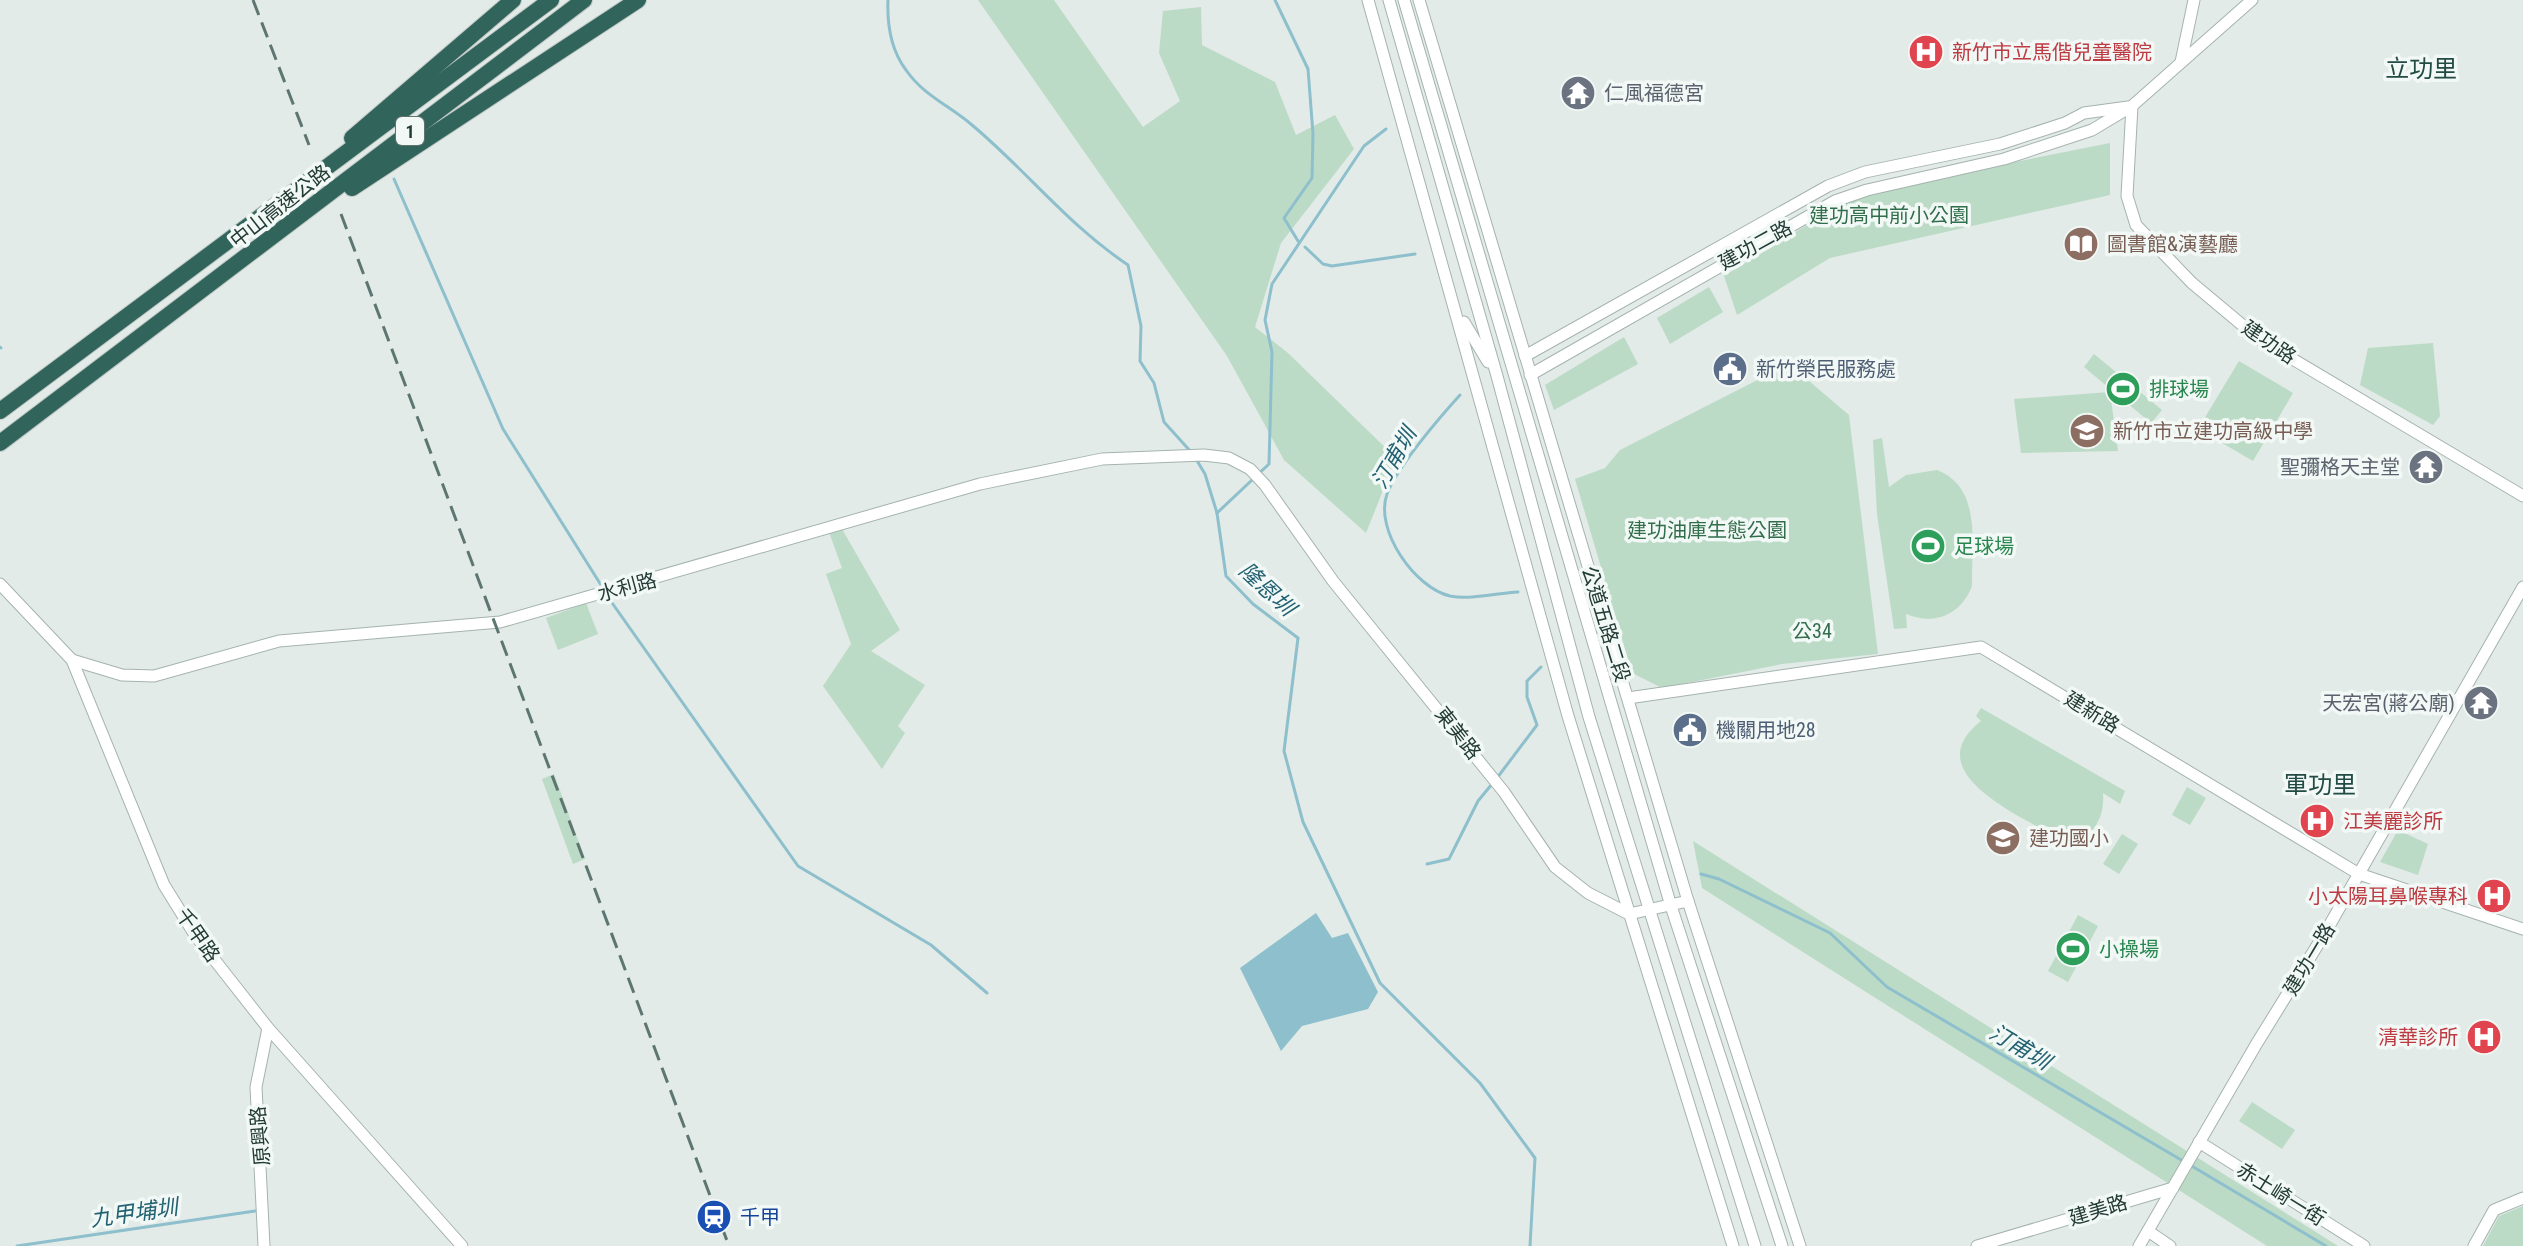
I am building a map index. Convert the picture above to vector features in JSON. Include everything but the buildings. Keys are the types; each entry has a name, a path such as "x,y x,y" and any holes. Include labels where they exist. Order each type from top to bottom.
{"highway":[{"path":"288,194 513,0"},
{"name":"中山高速公路","path":"0,411 288,194 385,127 551,0"},
{"name":"中山高速公路","path":"0,443 584,0"},
{"path":"238,264 638,0"}],"street":[{"path":"1368,0 1568,716 1733,1246"},
{"name":"公道五路二段","path":"1389,0 1497,376 1589,717 1755,1246"},
{"name":"公道五路二段","path":"1404,0 1671,906 1782,1246"},
{"name":"公道五路二段","path":"1419,0 1688,901 1800,1246"},
{"path":"2181,62 2194,0"},
{"name":"建功二路","path":"1530,375 1835,201 1867,190 2048,146 2092,130 2132,106 2252,0"},
{"name":"建功二路","path":"1525,356 1828,186 1865,172 2000,144 2065,123 2084,113 2132,106"},
{"name":"建功路","path":"2132,106 2127,196 2136,225 2192,283 2259,339 2523,496"},
{"path":"1455,308 1497,376"},
{"name":"水利路","path":"72,660 122,675 154,676 279,641 500,622 911,507 980,484 1102,459 1204,455 1229,458 1250,469"},
{"name":"東美路","path":"1250,469 1265,485 1333,581 1495,780 1555,867 1588,893 1629,914"},
{"name":"千甲路","path":"0,584 72,660 164,885 195,935 268,1028 462,1246"},
{"name":"建功一路","path":"2140,1246 2359,874 2523,587"},
{"name":"建新路","path":"1628,698 1981,647 2359,874 2523,929"},
{"path":"1629,914 1688,901"},
{"name":"原興路","path":"264,1246 256,1087 260,1052 268,1028"},
{"name":"赤土崎一街","path":"2199,1142 2364,1246"},
{"name":"建美路","path":"1977,1246 2175,1184"},
{"path":"2474,1246 2494,1210 2523,1198"},
{"path":"2148,1231 2170,1246"}],"green space":[{"path":"978,0 1054,0 1143,127 1180,101 1159,53 1163,11 1201,7 1202,45 1275,82 1296,135 1335,115 1354,149 1281,243 1255,327 1288,353 1396,458 1366,533 1284,460 1227,356"},
{"name":"建功高中前小公園","path":"2110,143 2110,195 1830,258 1737,315 1724,276 1859,193"},
{"path":"1709,287 1723,312 1670,344 1657,318"},
{"path":"1624,337 1638,364 1554,410 1545,385"},
{"path":"2433,343 2440,416 2433,425 2360,385 2368,348"},
{"name":"排球場","path":"2094,354 2162,410 2151,423 2084,367"},
{"path":"2239,361 2293,393 2253,461 2198,429"},
{"name":"建功油庫生態公園","path":"1789,364 1849,415 1878,654 1782,664 1662,688 1632,673 1575,479 1605,468 1620,450"},
{"path":"2110,392 2118,451 2021,453 2014,399"},
{"path":"1882,438 1889,487 1906,475 1937,470 1952,478 1962,490 1971,519 1972,586 1967,596 1954,611 1936,618 1906,614 1907,628 1894,629 1877,514 1873,440"},
{"path":"842,529 900,630 871,651 925,685 898,726 905,733 882,769 823,686 851,644 826,574 842,568 829,532"},
{"path":"586,603 598,634 558,650 546,618"},
{"path":"1981,708 2125,791 2120,804 2103,793 2102,811 2096,826 2084,837 2067,843 2005,808 1968,777 1960,759 1964,740 1981,721 1976,716"},
{"path":"554,774 585,859 573,864 542,779"},
{"path":"2187,787 2206,798 2190,825 2172,815"},
{"path":"2398,830 2428,844 2418,875 2380,862"},
{"path":"2122,834 2138,844 2119,874 2103,864"},
{"path":"1693,841 2338,1246 2267,1246 1702,888"},
{"name":"小操場","path":"2078,915 2098,926 2068,982 2048,971"},
{"path":"2252,1102 2295,1130 2282,1149 2239,1121"},
{"path":"2523,1206 2523,1246 2483,1246 2499,1216"}],"water":[{"path":"1316,913 1332,938 1348,933 1378,992 1368,1009 1302,1026 1281,1051 1240,968"}],"waterway":[{"name":"隆恩圳","path":"888,0 893,45 913,79 972,125 1066,215 1128,265 1141,326 1140,361 1154,383 1164,422 1192,453"},
{"name":"汀甫圳","path":"1275,0 1308,69 1313,134 1312,178 1284,218 1298,241"},
{"path":"1217,513 1269,464 1272,352 1265,320 1272,284 1364,146 1386,129"},
{"path":"394,179 503,429 601,585"},
{"name":"汀甫圳","path":"1305,247 1323,264 1332,266 1415,254"},
{"name":"汀甫圳","path":"1460,395 1392,483 1387,494 1386,524 1400,556 1411,570 1437,591 1466,597 1518,592"},
{"name":"隆恩圳","path":"1196,459 1205,474 1217,513 1226,576 1253,604 1298,638 1284,751 1303,822 1380,983 1480,1083 1535,1158 1530,1246"},
{"path":"610,600 798,866 931,945 987,993"},
{"path":"1497,778 1537,725 1527,697 1527,681 1541,667"},
{"path":"1427,864 1449,859 1478,801 1492,784"},
{"name":"汀甫圳","path":"1701,874 1719,879 1830,933 1887,987 2183,1161"},
{"name":"汀甫圳","path":"2190,1165 2326,1246"},
{"name":"九甲埔圳","path":"17,1246 255,1211"}],"railway":[{"path":"253,0 309,145"},
{"path":"341,214 729,1246"}],"place":[{"name":"新竹市立馬偕兒童醫院","path":"1926,52"},
{"name":"仁風福德宮","path":"1578,93"},
{"name":"圖書館&演藝廳","path":"2081,244"},
{"name":"新竹榮民服務處","path":"1730,369"},
{"name":"排球場","path":"2123,389"},
{"name":"新竹市立建功高級中學","path":"2087,431"},
{"name":"聖彌格天主堂","path":"2426,467"},
{"name":"足球場","path":"1928,546"},
{"name":"天宏宮(蔣公廟)","path":"2481,703"},
{"name":"機關用地28","path":"1690,730"},
{"name":"江美麗診所","path":"2317,821"},
{"name":"建功國小","path":"2003,838"},
{"name":"小太陽耳鼻喉專科","path":"2494,896"},
{"name":"小操場","path":"2073,949"},
{"name":"清華診所","path":"2484,1037"},
{"name":"千甲","path":"714,1217"}],"district":[{"name":"立功里","path":"2421,69"},
{"name":"軍功里","path":"2320,785"}],"park label":[{"name":"公34","path":"1812,631"}]}
